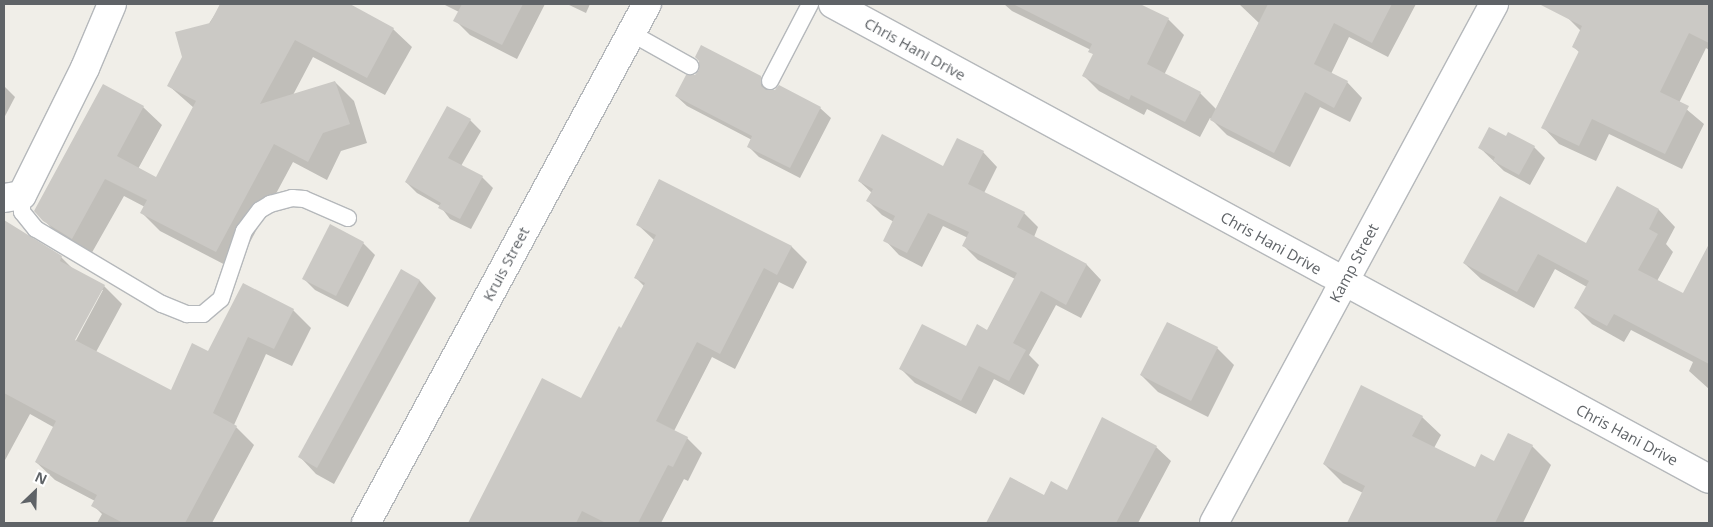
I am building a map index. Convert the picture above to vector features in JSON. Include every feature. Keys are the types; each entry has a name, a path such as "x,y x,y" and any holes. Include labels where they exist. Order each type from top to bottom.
{"street":[{"path":"13,196 85,68 112,4"},
{"name":"Kruis Street","path":"366,523 647,4"},
{"name":"Chris Hani Drive","path":"833,4 1709,479"},
{"name":"Kamp Street","path":"1214,523 1494,4"}],"lane":[{"path":"770,81 810,4"},
{"path":"632,33 690,66"},
{"path":"13,196 22,212 36,229 162,304 187,314 202,314 221,299 244,230 260,210 270,204 292,198 304,199 348,218"}],"building":[{"path":"220,4 350,4 394,28 367,78 295,40 260,104 335,81 350,124 323,133 308,162 274,144 216,252 140,213 147,200 105,179 72,239 43,221 34,211 103,84 144,106 117,156 156,177 196,101 167,86 182,57 175,32 210,23"},
{"path":"462,4 523,4 502,45 453,21"},
{"path":"1013,4 1140,4 1169,18 1147,64 1201,92 1185,122 1131,95 1129,100 1082,76 1093,54 1088,52 1092,44"},
{"path":"1268,4 1392,4 1372,43 1334,23 1314,64 1348,81 1334,108 1305,92 1274,153 1210,120"},
{"path":"1539,4 1709,4 1709,43 1689,33 1660,92 1689,106 1665,154 1592,119 1579,146 1541,128 1579,51 1572,47 1582,26"},
{"path":"701,45 761,76 761,86 766,90 775,90 779,85 821,107 790,168 747,147 752,136 675,96 686,75 695,75 699,70 699,61 695,57"},
{"path":"447,106 471,119 448,158 483,176 460,219 438,208 441,203 405,182"},
{"path":"1489,127 1506,136 1508,132 1535,146 1519,175 1493,161 1495,157 1478,148"},
{"path":"882,134 943,166 957,138 984,151 968,184 1025,212 1017,227 1087,264 1066,305 1041,291 1013,343 1026,350 1009,381 979,366 961,401 899,369 922,324 966,346 977,324 987,330 1017,273 962,246 969,232 928,213 907,253 883,241 895,216 866,201 873,189 858,181"},
{"path":"659,179 792,246 777,275 764,268 720,354 697,342 656,421 688,437 673,467 668,465 638,523 606,523 582,511 576,523 468,523 542,378 581,398 619,326 621,328 645,283 634,278 656,235 636,225"},
{"path":"1617,186 1659,209 1649,229 1658,234 1638,270 1683,293 1709,244 1709,364 1614,314 1607,326 1574,308 1589,281 1538,254 1517,292 1463,263 1500,196 1586,243"},
{"path":"4,220 62,256 60,261 105,285 75,340 171,390 192,343 208,351 243,283 294,309 274,349 248,337 213,413 237,426 185,523 123,523 91,506 97,495 35,462 56,421 4,393"},
{"path":"330,224 364,242 336,296 302,279"},
{"path":"401,269 420,280 317,468 298,457"},
{"path":"1167,322 1218,347 1191,401 1140,375"},
{"path":"1361,385 1423,416 1412,436 1475,467 1481,454 1494,461 1508,433 1533,445 1495,523 1347,523 1365,486 1323,464"},
{"path":"1102,417 1157,446 1116,523 986,523 1010,477 1044,495 1051,481 1067,490"}]}
